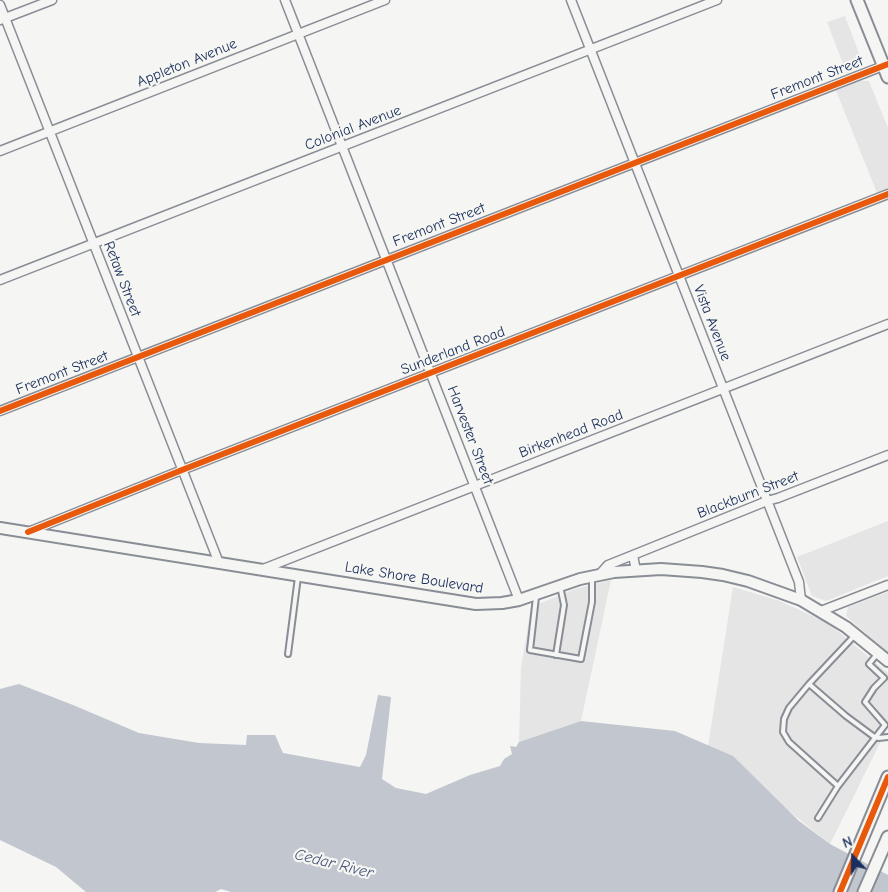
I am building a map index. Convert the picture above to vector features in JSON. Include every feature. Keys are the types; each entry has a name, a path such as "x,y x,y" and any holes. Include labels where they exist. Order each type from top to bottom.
{"main road":[{"path":"858,0 886,65 888,78"},
{"path":"840,892 888,777"},
{"path":"864,892 888,836"}],"street":[{"path":"3,19 52,0"},
{"name":"Harvester Street","path":"285,0 519,600"},
{"name":"Appleton Avenue","path":"0,151 385,0"},
{"name":"Vista Avenue","path":"571,0 799,582 801,600"},
{"name":"Colonial Avenue","path":"0,280 716,0"},
{"name":"Retaw Street","path":"0,5 3,19 50,132 219,562"},
{"name":"Fremont Street","path":"0,411 886,65"},
{"name":"Sunderland Road","path":"28,532 888,194"},
{"name":"Birkenhead Road","path":"263,569 888,324"},
{"name":"Blackburn Street","path":"596,575 608,565 632,555 888,455"},
{"name":"Lake Shore Boulevard","path":"0,528 476,604 519,600 596,575 636,570 682,570 723,575 748,581 801,600 856,634 888,661"},
{"path":"632,555 636,570"},
{"path":"821,611 888,585"}],"lane":[{"path":"288,654 298,575"},
{"path":"536,594 530,650 581,659 596,575"},
{"path":"556,655 564,605 560,586"},
{"path":"838,786 789,742 783,732 784,719 789,708 809,684 856,634"},
{"path":"878,652 869,664 888,682"},
{"path":"818,818 838,786 884,727 884,723 865,702 874,688 884,678"},
{"path":"809,684 846,716 876,737 888,737"}],"shaded area":[{"path":"845,16 863,64 847,74 827,22"},
{"path":"855,80 869,81 888,128 888,189 877,193 835,88"},
{"path":"888,521 888,576 826,601 812,596 797,557"},
{"path":"611,580 581,721 519,742 521,668 531,607 575,589"},
{"path":"733,587 780,601 828,623 888,673 888,727 830,844 708,746"},
{"path":"888,592 888,653 846,616 848,607"}],"water":[{"name":"Cedar River","path":"19,684 139,733 199,743 246,745 247,735 275,735 283,753 360,767 366,755 378,695 391,697 382,779 396,788 426,794 470,775 500,766 504,759 512,754 510,746 516,747 519,742 581,721 675,731 733,756 799,821 830,844 888,875 888,892 231,892 221,889 215,892 86,892 56,867 0,840 0,689"}],"cycle path":[{"path":"0,411 888,64"},
{"path":"28,532 888,194"},
{"path":"840,892 888,777"}]}
